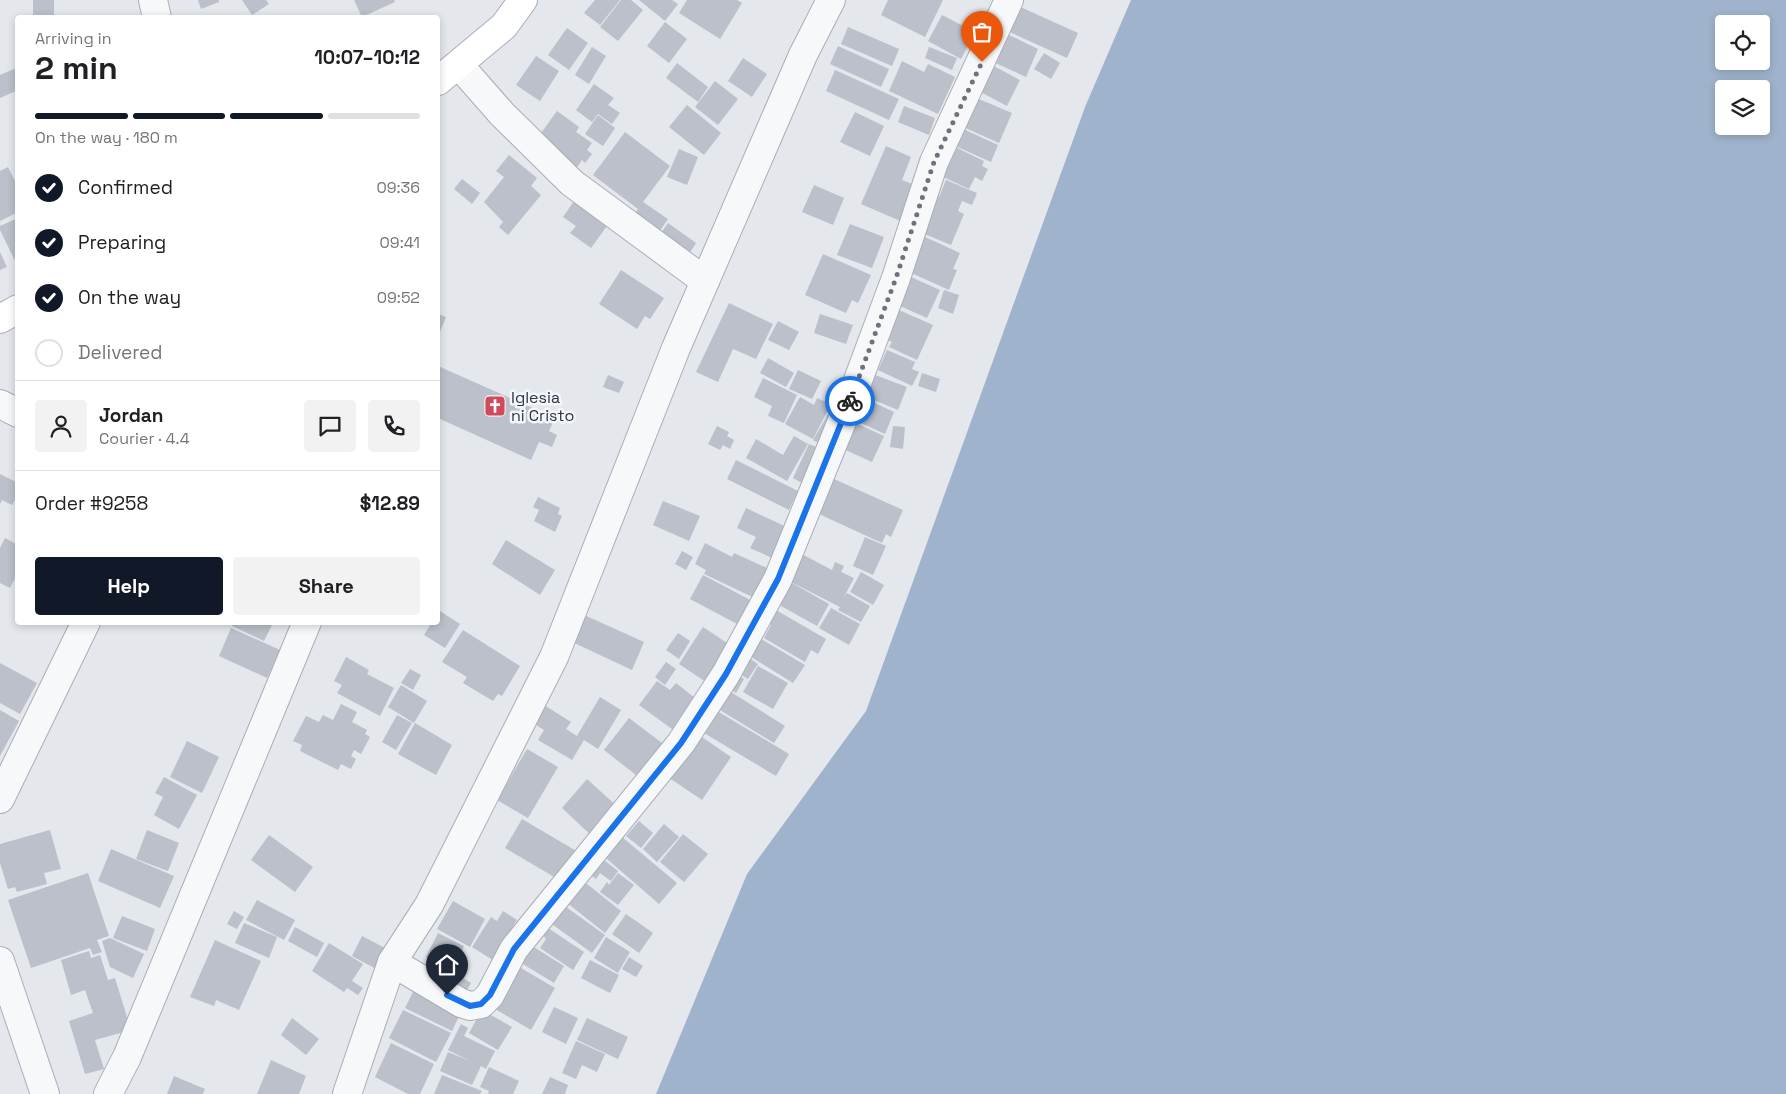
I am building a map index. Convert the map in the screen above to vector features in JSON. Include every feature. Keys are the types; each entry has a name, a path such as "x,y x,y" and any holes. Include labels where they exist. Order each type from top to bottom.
{"main road":[{"path":"448,73 504,26 523,0"},
{"path":"0,319 15,311"}],"street":[{"path":"153,0 156,15"},
{"path":"347,1094 392,962 429,905 554,657 676,348 803,55 831,0"},
{"path":"392,962 461,1003 470,1006 481,1004 490,995 514,949 681,743 726,674 778,579 854,390 896,278 934,162 1010,0"},
{"path":"448,73 502,114 572,183 705,281"},
{"path":"0,404 15,412"},
{"path":"0,798 85,625"},
{"path":"108,1094 127,1056 306,625"},
{"path":"0,961 46,1094"}],"water":[{"path":"1131,0 1786,0 1786,1094 656,1094 747,874 866,711 1085,107"}],"building":[{"path":"33,0 54,0 54,15 33,15"},
{"path":"198,0 219,0 219,2 201,9"},
{"path":"242,0 266,0 269,4 252,15"},
{"path":"354,0 394,0 395,2 366,15 361,15"},
{"path":"595,0 620,0 600,25 584,13"},
{"path":"621,0 631,0 643,10 618,41 600,27"},
{"path":"639,0 672,0 678,4 665,21"},
{"path":"687,0 737,0 742,3 720,39 679,13"},
{"path":"888,0 943,0 925,37 881,15"},
{"path":"1014,4 1078,33 1067,58 1003,29"},
{"path":"942,15 975,32 961,59 928,41"},
{"path":"665,22 687,39 669,63 647,46"},
{"path":"848,27 899,49 892,66 841,44"},
{"path":"567,28 588,43 569,70 548,55"},
{"path":"1003,32 1038,49 1026,77 991,61"},
{"path":"838,46 889,69 881,87 830,64"},
{"path":"592,47 606,56 589,84 575,75"},
{"path":"929,47 957,58 952,70 925,58"},
{"path":"1044,53 1060,63 1051,79 1034,69"},
{"path":"536,56 559,71 540,101 516,85"},
{"path":"743,58 767,74 752,97 728,81"},
{"path":"902,61 924,72 928,64 955,77 938,114 889,91"},
{"path":"677,63 708,87 698,102 666,78"},
{"path":"988,63 1020,80 1007,106 975,89"},
{"path":"15,68 15,91 0,98 0,75"},
{"path":"835,70 899,99 889,120 826,91"},
{"path":"715,81 738,99 718,125 695,107"},
{"path":"594,84 614,98 608,105 620,113 612,124 598,114 592,122 576,110"},
{"path":"974,97 1012,113 999,143 961,126"},
{"path":"687,105 721,133 704,155 669,127"},
{"path":"904,106 935,118 929,135 898,122"},
{"path":"557,111 579,127 576,132 592,143 587,150 592,154 585,163 582,160 573,173 536,140"},
{"path":"855,112 884,126 870,156 840,142"},
{"path":"598,115 615,128 603,146 585,134"},
{"path":"961,128 998,145 991,162 953,145"},
{"path":"625,132 670,166 643,202 668,219 655,238 630,221 638,209 593,175"},
{"path":"886,146 911,157 902,180 920,187 905,223 861,204"},
{"path":"953,146 984,161 982,166 988,169 982,181 975,177 969,189 939,175"},
{"path":"679,149 698,157 687,185 667,177"},
{"path":"509,155 537,178 531,186 541,195 508,235 499,227 503,222 484,202 504,177 496,171"},
{"path":"8,167 15,181 15,214 0,221 0,171"},
{"path":"462,179 480,193 472,204 454,189"},
{"path":"946,180 977,193 972,205 962,201 958,211 964,214 951,245 917,231 931,194 939,197"},
{"path":"814,185 844,198 833,225 802,212"},
{"path":"574,201 607,226 591,248 570,233 576,226 563,217"},
{"path":"15,219 15,261 0,230 0,226"},
{"path":"668,223 696,243 686,259 657,239"},
{"path":"850,224 884,237 872,268 837,255"},
{"path":"923,236 960,253 953,269 957,270 949,290 907,271"},
{"path":"0,252 7,267 0,270"},
{"path":"823,254 871,275 858,303 852,300 846,313 805,295"},
{"path":"621,270 664,298 650,319 645,316 637,329 599,304"},
{"path":"904,274 940,290 927,318 891,302"},
{"path":"944,290 959,295 953,314 938,308"},
{"path":"729,303 773,324 756,359 733,349 718,382 696,372"},
{"path":"892,307 933,325 917,360 889,347 892,342 879,336"},
{"path":"820,314 853,325 846,344 814,333"},
{"path":"440,315 446,317 440,332"},
{"path":"778,321 799,332 789,350 768,340"},
{"path":"887,350 915,362 912,369 919,372 912,386 878,370"},
{"path":"768,358 794,373 786,387 760,373"},
{"path":"440,367 555,418 549,431 557,435 552,447 539,442 531,460 440,419"},
{"path":"798,370 821,381 812,399 789,389"},
{"path":"870,373 907,387 898,410 862,395"},
{"path":"922,373 940,379 936,392 918,386"},
{"path":"608,375 624,382 619,393 603,387"},
{"path":"763,378 797,395 784,423 768,416 772,406 754,397"},
{"path":"860,396 894,412 885,434 850,418"},
{"path":"800,397 814,405 817,398 831,404 813,439 785,424"},
{"path":"828,414 840,421 825,447 813,440"},
{"path":"849,420 884,436 872,462 837,446"},
{"path":"717,426 729,432 727,436 734,440 730,449 723,445 720,450 708,444"},
{"path":"893,426 905,427 903,449 890,447"},
{"path":"794,436 808,444 787,481 746,458 756,439 783,455"},
{"path":"809,444 826,451 809,487 793,478"},
{"path":"736,460 798,491 789,510 727,479"},
{"path":"0,474 15,482 15,500 12,505 2,500 0,504"},
{"path":"834,479 903,510 891,537 886,534 882,543 819,514"},
{"path":"538,497 560,508 558,514 562,516 555,532 534,521 539,510 533,507"},
{"path":"663,501 700,516 689,541 653,525"},
{"path":"746,508 793,530 779,561 750,548 756,537 737,528"},
{"path":"865,537 886,546 873,575 853,566"},
{"path":"5,538 15,543 15,578 10,588 0,583 0,548"},
{"path":"506,540 555,570 540,595 492,564"},
{"path":"705,543 732,557 734,553 767,568 762,578 771,582 761,601 704,574 706,570 695,564"},
{"path":"682,551 693,557 686,570 675,564"},
{"path":"796,551 832,570 835,562 844,566 841,572 854,578 843,599 847,593 870,606 861,622 838,610 840,607 787,580 829,604 817,626 772,601"},
{"path":"861,572 884,585 873,605 850,592"},
{"path":"703,575 754,602 741,626 690,599"},
{"path":"831,608 860,624 849,645 819,628"},
{"path":"776,610 826,639 818,654 811,650 805,662 764,638 771,625 768,624"},
{"path":"440,611 460,624 445,648 424,635 430,625 440,625"},
{"path":"582,614 644,642 632,670 570,641"},
{"path":"232,625 272,625 264,641"},
{"path":"703,627 730,645 706,682 679,664"},
{"path":"231,628 280,650 267,678 219,656"},
{"path":"463,630 520,666 502,696 498,694 493,701 463,683 467,677 442,662"},
{"path":"678,633 690,641 679,659 666,650"},
{"path":"758,637 805,665 793,683 748,655"},
{"path":"746,656 758,664 748,679 737,672"},
{"path":"346,657 369,670 367,674 394,688 380,716 337,693 342,685 334,681"},
{"path":"666,662 676,669 665,685 655,677"},
{"path":"0,663 37,683 20,714 0,703"},
{"path":"758,666 788,683 773,709 743,692"},
{"path":"410,669 421,675 413,690 401,683"},
{"path":"736,674 744,679 736,693 728,688"},
{"path":"657,681 670,690 676,683 695,698 672,729 639,705"},
{"path":"401,685 427,701 414,723 388,707"},
{"path":"726,689 785,726 774,743 715,707"},
{"path":"600,697 621,710 598,749 584,740 572,760 538,740 544,730 533,723 544,705 571,722 566,729 577,736"},
{"path":"341,704 357,712 352,722 367,730 365,734 370,737 361,754 354,750 351,756 356,759 351,769 341,764 338,770 300,751 302,745 293,741 306,716 319,722 323,715 333,720"},
{"path":"712,708 789,754 776,776 699,730"},
{"path":"0,710 19,721 0,756"},
{"path":"397,715 412,723 396,750 382,742"},
{"path":"629,718 670,749 645,782 604,750"},
{"path":"415,723 452,745 436,775 398,754"},
{"path":"693,731 731,757 702,800 665,775"},
{"path":"187,741 219,757 202,793 170,777"},
{"path":"527,749 558,767 528,818 497,800"},
{"path":"164,777 197,795 179,829 154,815 163,797 155,793"},
{"path":"587,779 620,809 594,838 562,808"},
{"path":"522,819 578,852 561,881 505,848"},
{"path":"639,821 653,833 641,848 626,836"},
{"path":"664,824 679,837 657,862 643,849"},
{"path":"50,830 61,869 44,873 47,884 17,892 15,887 8,889 0,863 0,844"},
{"path":"147,830 179,843 168,871 136,859"},
{"path":"616,832 677,883 659,904 599,852"},
{"path":"683,834 708,854 684,882 660,862"},
{"path":"269,835 313,867 295,892 251,860"},
{"path":"111,849 174,876 160,908 98,881"},
{"path":"600,857 618,871 611,881 600,873 596,879 588,873"},
{"path":"88,873 109,936 97,940 102,952 93,955 90,948 31,968 8,900"},
{"path":"618,873 634,885 618,905 600,892 607,882 609,885"},
{"path":"582,880 621,911 605,933 566,902"},
{"path":"257,900 295,920 284,940 246,920"},
{"path":"453,901 485,919 470,947 437,929"},
{"path":"562,904 605,935 592,953 549,922"},
{"path":"234,911 244,917 237,929 227,924"},
{"path":"503,911 517,920 513,926 516,928 496,962 472,947 491,917 497,921"},
{"path":"626,914 653,933 639,953 612,934"},
{"path":"122,916 155,929 147,951 113,938"},
{"path":"244,923 277,937 269,958 235,943"},
{"path":"295,927 324,943 317,957 288,941"},
{"path":"548,928 584,952 573,970 540,948 546,939 543,935"},
{"path":"438,933 464,946 452,971 471,983 463,997 439,982 447,968 426,957"},
{"path":"362,936 389,950 378,970 352,956"},
{"path":"606,937 630,952 618,973 594,958"},
{"path":"110,938 144,954 133,978 110,967 102,941"},
{"path":"215,940 261,961 239,1010 216,1000 214,1006 190,997"},
{"path":"329,943 363,964 352,981 363,988 358,995 347,988 344,992 312,971"},
{"path":"529,944 564,966 554,983 518,961"},
{"path":"89,951 91,958 100,955 108,980 115,978 131,1030 95,1040 104,1069 85,1074 69,1021 93,1013 85,990 71,995 61,960"},
{"path":"629,957 643,966 636,977 622,969"},
{"path":"590,960 619,975 610,993 581,978"},
{"path":"427,962 439,969 434,979 422,972"},
{"path":"514,964 555,988 531,1030 490,1006"},
{"path":"416,986 463,1008 452,1031 405,1008"},
{"path":"554,1007 578,1018 566,1044 542,1032"},
{"path":"403,1010 451,1033 436,1062 389,1038"},
{"path":"482,1010 512,1027 498,1050 469,1033"},
{"path":"292,1018 319,1039 306,1055 281,1035"},
{"path":"587,1018 628,1037 618,1059 577,1040"},
{"path":"461,1024 468,1028 464,1036 495,1051 486,1069 481,1066 472,1085 440,1071 448,1052 470,1061 448,1050"},
{"path":"576,1041 605,1054 597,1072 582,1065 576,1079 562,1073"},
{"path":"391,1043 434,1064 420,1094 408,1094 375,1077"},
{"path":"271,1060 306,1076 299,1094 257,1094"},
{"path":"489,1067 519,1081 513,1094 488,1094 489,1091 480,1087"},
{"path":"442,1075 482,1091 480,1094 434,1094"},
{"path":"174,1076 205,1089 203,1094 167,1094"},
{"path":"550,1077 568,1085 565,1094 542,1094"}],"way so far":[{"path":"850,401 896,278 934,162 982,62"}],"place":[{"name":"Iglesia ni Cristo","path":"495,406"}],"route":[{"path":"447,995 470,1006 481,1004 490,995 514,949 681,743 726,674 778,579 850,401"}]}
